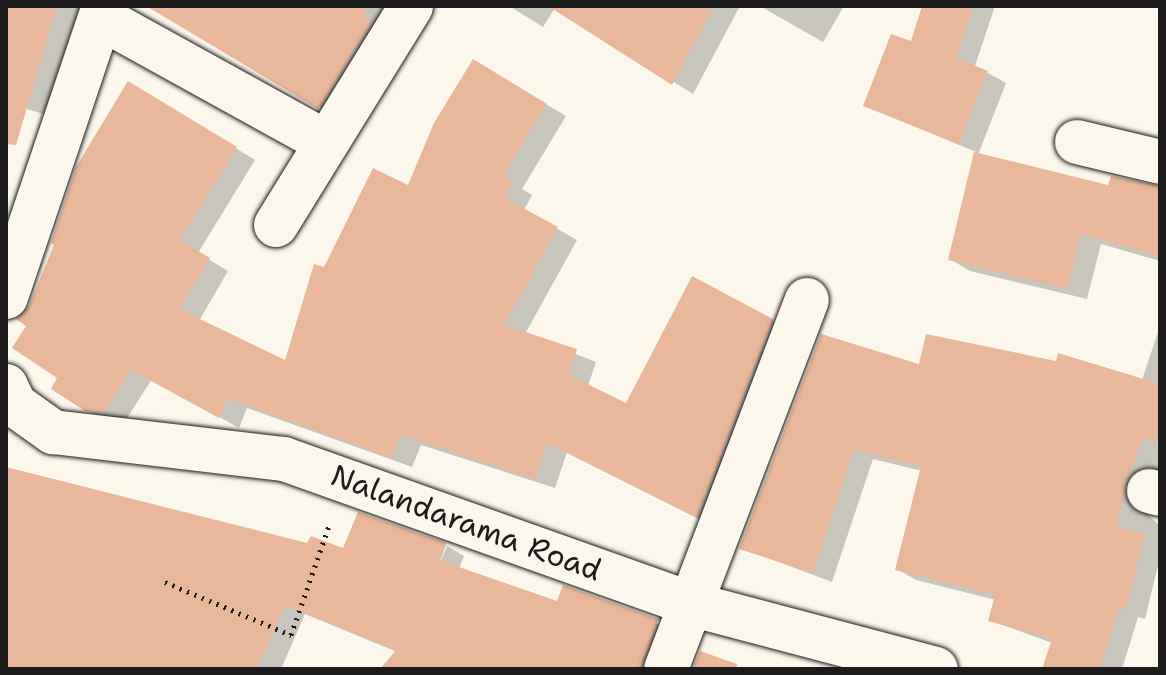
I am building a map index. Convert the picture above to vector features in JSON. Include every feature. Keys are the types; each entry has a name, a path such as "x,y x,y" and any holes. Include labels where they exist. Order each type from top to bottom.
{"street":[{"path":"276,225 411,6"},
{"path":"6,297 102,12 326,142"},
{"path":"1077,142 1160,162"},
{"path":"666,669 694,605 807,300"},
{"name":"Nalandarama Road","path":"6,386 15,405 53,432 284,459 694,605 936,669"}],"path":[{"path":"165,582 291,635 349,482"}],"building":[{"path":"6,6 57,6 16,145 6,144"},
{"path":"146,6 369,6 363,17 372,22 318,109"},
{"path":"548,6 714,6 672,85"},
{"path":"922,6 973,6 956,58 988,71 959,144 863,106 891,34 911,41"},
{"path":"473,59 547,104 503,176 513,182 505,198 558,227 504,325 577,349 569,375 626,403 692,276 773,319 697,518 547,443 535,479 401,435 392,458 227,398 219,418 131,370 104,413 85,411 51,389 57,378 12,348 26,326 16,319 29,306 54,245 51,243 76,167 128,81 237,147 180,240 210,258 179,309 285,360 314,264 324,267 373,168 408,185 434,123"},
{"path":"974,152 1108,185 1111,176 1160,186 1160,256 1081,234 1067,289 948,260"},
{"path":"821,334 919,364 926,334 1056,361 1058,353 1160,384 1160,442 1143,439 1125,484 1117,527 1145,534 1126,610 1119,608 1100,669 1042,669 1052,639 988,621 995,595 895,570 921,466 854,450 813,573 739,549"},
{"path":"6,467 307,543 311,536 343,548 358,512 446,543 439,560 557,601 563,585 658,619 642,669 380,669 396,650 285,605 257,669 6,669"},
{"path":"700,651 737,664 736,669 693,669"}]}
